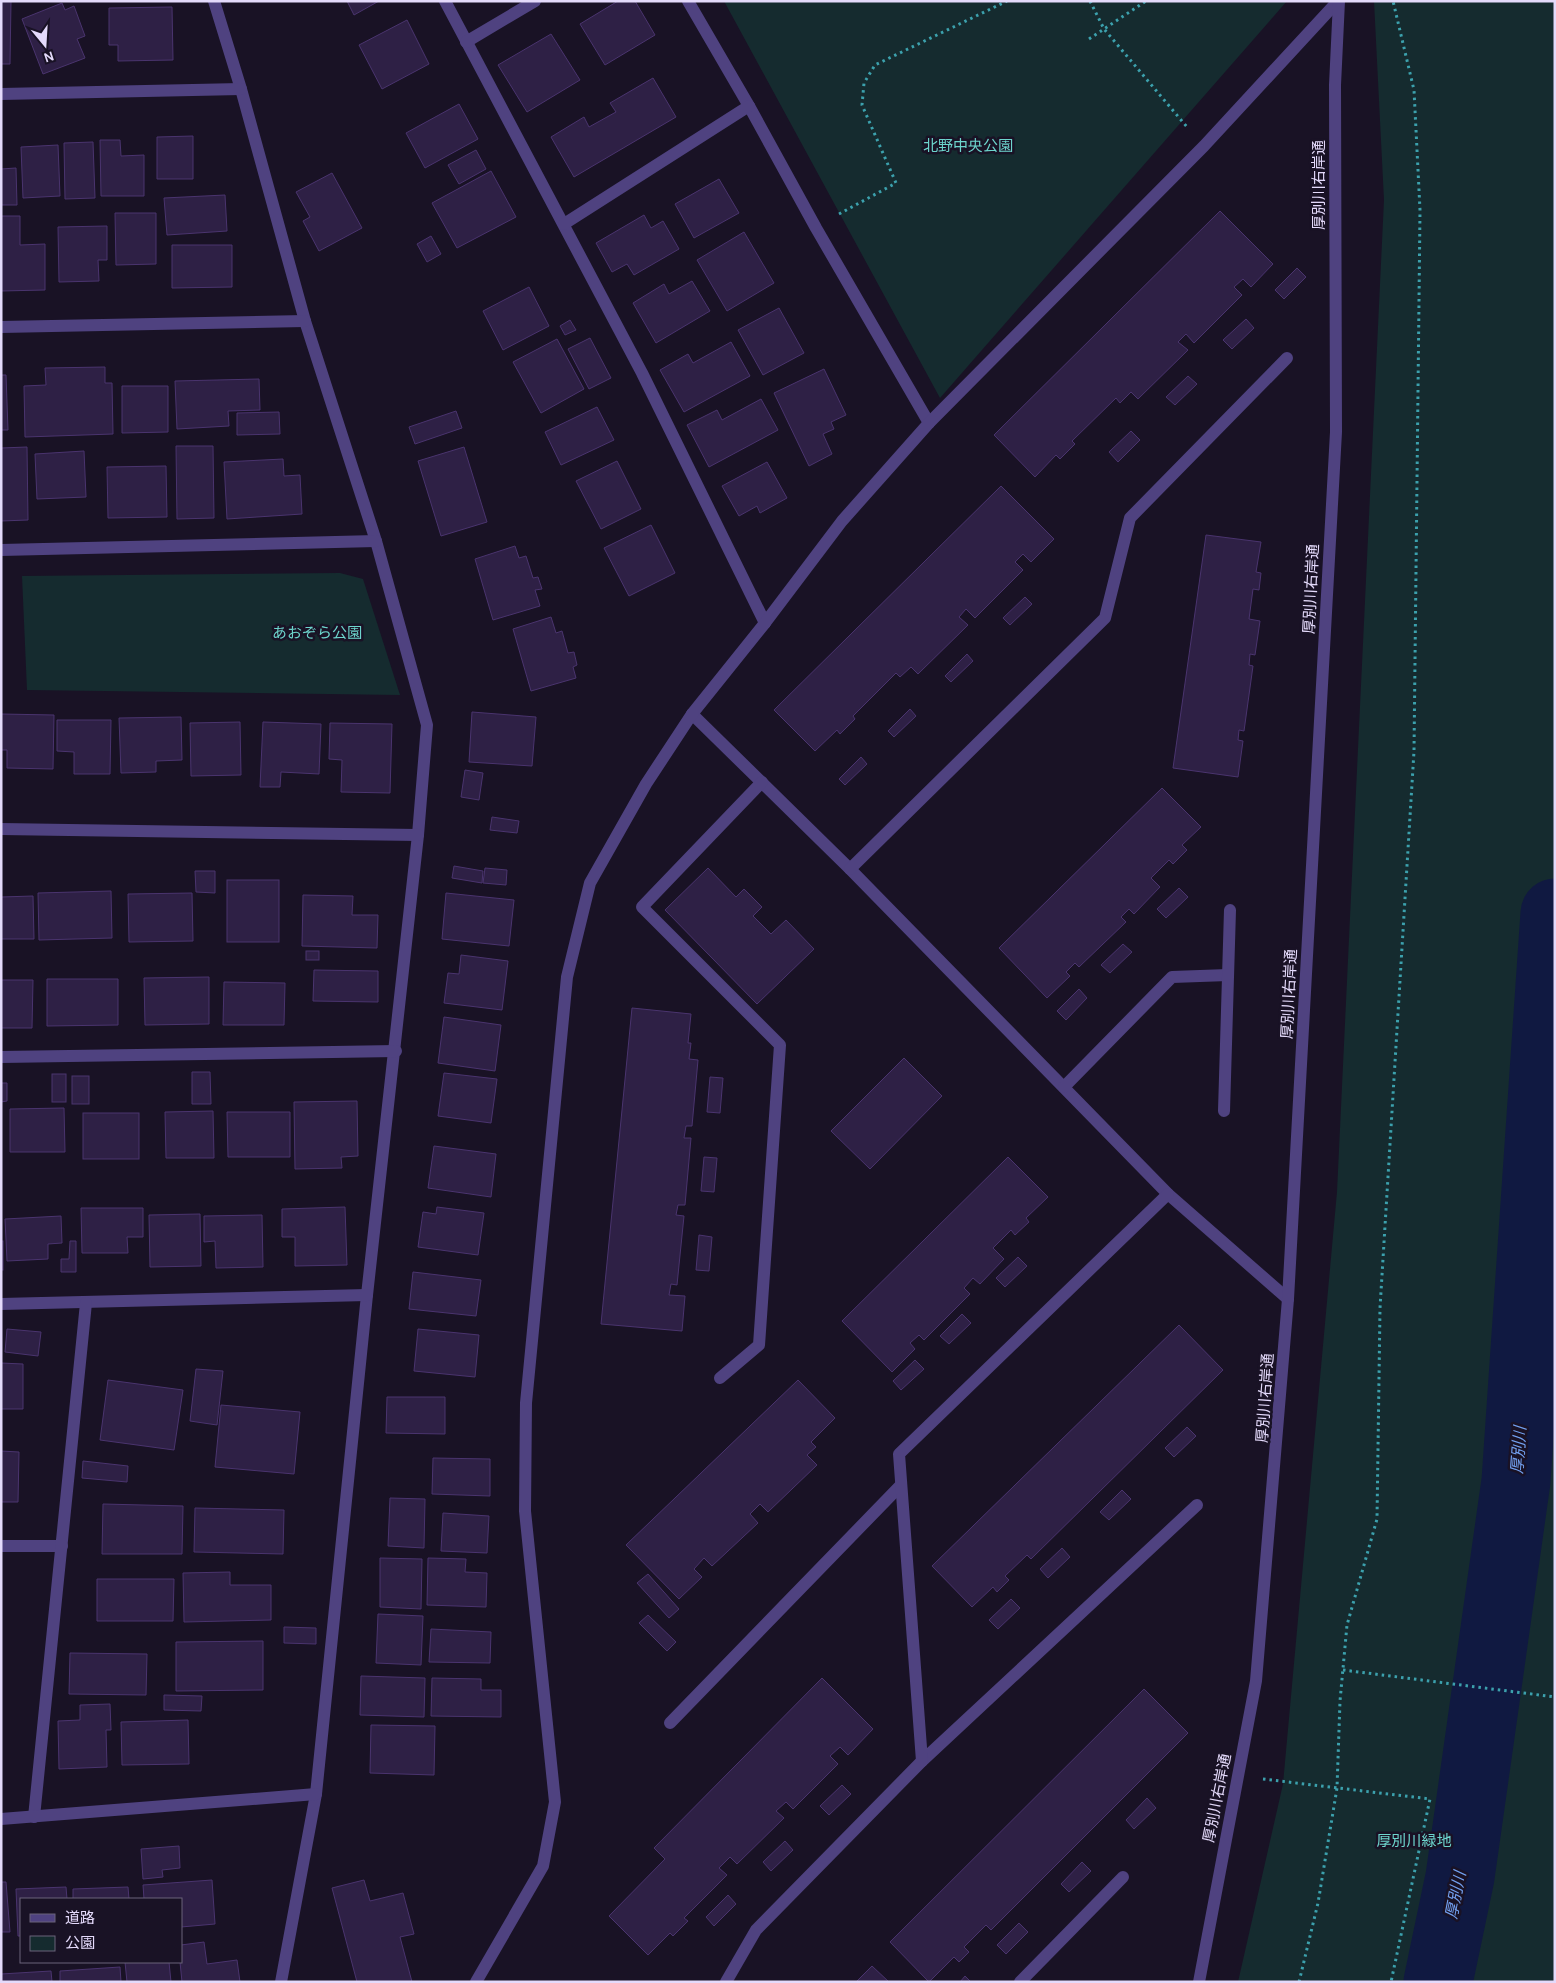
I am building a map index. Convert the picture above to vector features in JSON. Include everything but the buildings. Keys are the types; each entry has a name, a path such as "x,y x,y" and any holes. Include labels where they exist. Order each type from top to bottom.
{"street":[{"path":"214,1 241,89 305,321 376,541 427,725 396,1051 367,1294 316,1794 282,1982"},
{"path":"445,1 642,373 765,623"},
{"path":"466,42 535,1"},
{"path":"688,1 929,423"},
{"path":"476,1982 543,1866 555,1802 525,1512 526,1402 567,977 590,883 646,784 692,714 765,623 842,521 929,423 1204,146 1339,1"},
{"name":"厚別川右岸通","path":"1200,1982 1256,1681 1288,1299 1336,432 1335,85 1339,1"},
{"path":"1,94 241,89"},
{"path":"564,224 749,106"},
{"path":"1,327 305,321"},
{"path":"850,869 1105,618 1130,518 1287,358"},
{"path":"1,550 376,541"},
{"path":"692,714 850,869 1168,1194 1288,1299"},
{"path":"720,1378 759,1346 780,1044 642,907 762,782"},
{"path":"1,829 418,835"},
{"path":"1224,1111 1230,910"},
{"path":"1064,1087 1172,977 1228,975"},
{"path":"1,1057 396,1051"},
{"path":"922,1760 900,1454 1168,1194"},
{"path":"1,1304 367,1294"},
{"path":"34,1817 86,1303"},
{"path":"670,1723 901,1485"},
{"path":"726,1982 756,1930 922,1760 1197,1505"},
{"path":"1,1546 62,1546"},
{"path":"1,1819 316,1794"},
{"path":"1020,1982 1123,1877"}],"path":[{"path":"816,228 896,183 862,105 864,83 874,65 1007,1"},
{"path":"1090,1 1104,29 1204,146"},
{"path":"1089,39 1146,1"},
{"path":"1299,1982 1318,1903 1337,1788 1347,1625 1377,1519 1380,1308 1414,751 1420,210 1414,90 1393,1"},
{"path":"1344,1670 1555,1697"},
{"path":"1238,1776 1430,1799 1391,1982"}],"green space":[{"name":"北野中央公園","path":"724,1 1287,1 940,398"},
{"name":"厚別川緑地","path":"1374,1 1555,1 1555,1982 1238,1982 1283,1784 1337,1192 1384,200"},
{"name":"あおぞら公園","path":"340,573 363,579 400,695 27,690 22,576"}],"waterway":[{"name":"厚別川","path":"1438,1982 1460,1877 1516,1481 1555,913"}]}
